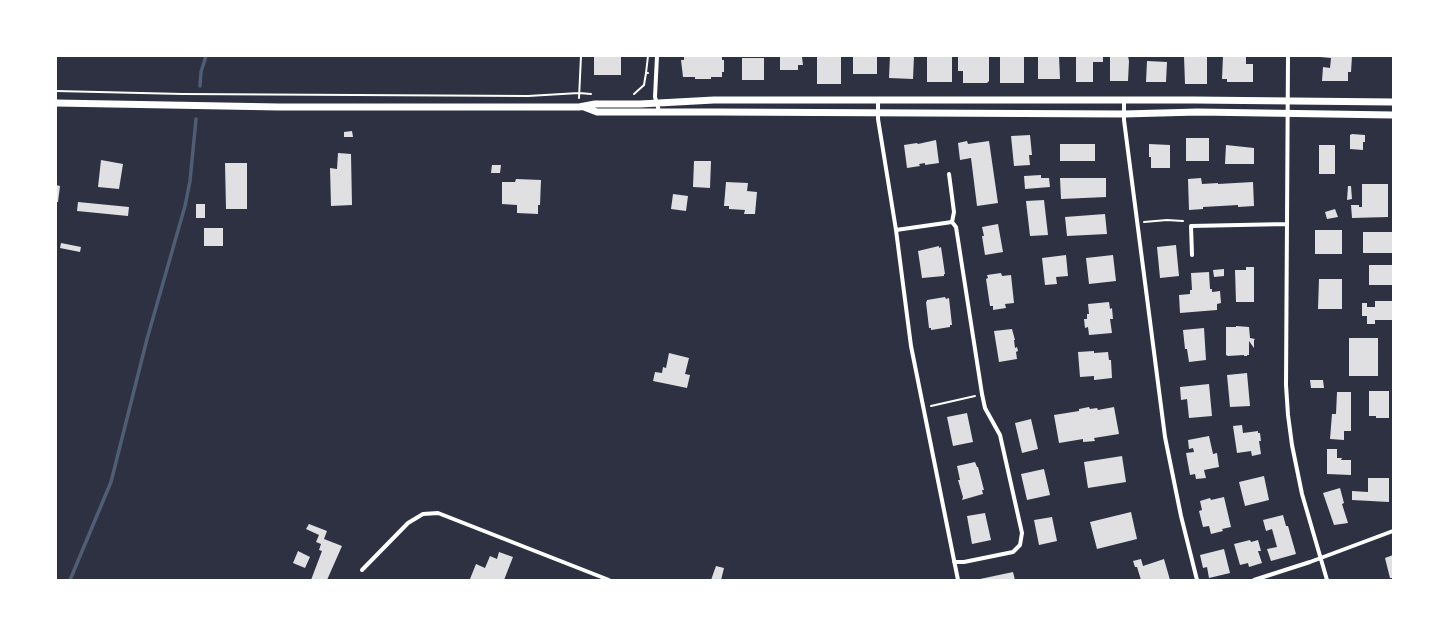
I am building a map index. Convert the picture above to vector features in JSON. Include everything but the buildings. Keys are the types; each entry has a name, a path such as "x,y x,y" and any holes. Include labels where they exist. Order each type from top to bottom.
{"street":[{"path":"657,56 655,74 656,103 659,112"},
{"path":"1288,56 1289,100 1286,385 1288,415 1292,445 1302,494 1326,580"},
{"path":"56,103 279,107 581,107 595,104 714,100 1289,100 1393,102"},
{"path":"878,100 877,113 896,230 911,346 958,580"},
{"path":"1124,100 1124,114 1165,437 1181,516 1197,580"},
{"path":"581,107 597,112 1124,114 1288,111 1393,115"},
{"path":"949,174 954,212 952,222 956,227 982,394 985,408 1000,435 1022,533 1020,545 1013,552 964,562 954,562"},
{"path":"896,230 952,222"},
{"path":"1192,255 1191,226 1287,224"},
{"path":"362,570 408,523 423,514 438,513 609,580"},
{"path":"1254,580 1320,559 1393,532"}],"path":[{"path":"581,56 579,93 581,107"},
{"path":"629,94 635,93 644,85 648,73 648,56"},
{"path":"56,91 183,94 528,96 579,93 595,94"},
{"path":"1138,222 1167,220 1183,221"},
{"path":"929,406 976,396"}],"waterway":[{"path":"200,86 201,72 206,56"},
{"path":"70,580 111,482 147,339 185,206 190,181 196,119"}]}
